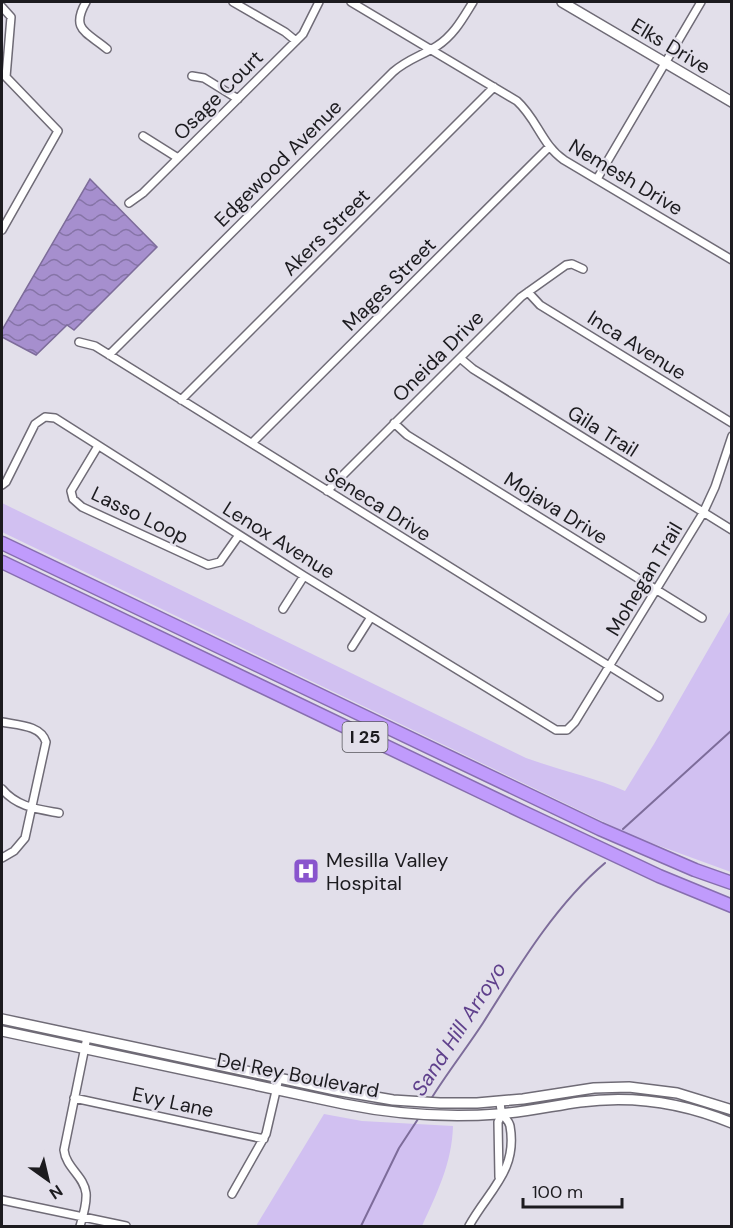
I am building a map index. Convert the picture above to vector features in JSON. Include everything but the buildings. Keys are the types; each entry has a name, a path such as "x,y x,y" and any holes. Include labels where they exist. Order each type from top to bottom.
{"highway":[{"name":"I 25","path":"2,543 600,829 695,870 732,883"},
{"name":"I 25","path":"2,562 659,876 732,906"}],"main road":[{"name":"Elks Drive","path":"562,2 732,102"},
{"name":"Del Rey Boulevard","path":"2,1019 393,1100 477,1103 594,1088 629,1087 677,1093 732,1110"},
{"name":"Del Rey Boulevard","path":"2,1031 277,1090 367,1108 414,1114 449,1116 502,1114 591,1101 639,1100 686,1108 732,1123"},
{"path":"18,1035 30,1032 63,1039 73,1034 84,1049 92,1044 106,1046 115,1043"}],"street":[{"path":"86,2 79,14 79,24 83,30 107,49"},
{"path":"233,2 285,32 296,41"},
{"name":"Osage Court","path":"129,203 143,194 296,41 308,27 319,2"},
{"path":"351,2 366,10 370,2"},
{"name":"Edgewood Avenue","path":"109,355 393,72 431,49 453,32 472,2"},
{"path":"597,179 702,2"},
{"path":"2,7 10,17 6,78 58,131 2,230"},
{"name":"Nemesh Drive","path":"366,10 521,105 532,118 549,147 564,160 732,260"},
{"path":"192,76 204,78 238,99"},
{"name":"Akers Street","path":"181,399 494,87"},
{"path":"143,136 178,159"},
{"name":"Mages Street","path":"252,443 549,147"},
{"name":"Oneida Drive","path":"327,491 528,291 566,265 572,264 583,269"},
{"name":"Inca Avenue","path":"528,291 540,305 732,423"},
{"name":"Seneca Drive","path":"79,342 91,344 181,399 659,697"},
{"name":"Gila Trail","path":"460,358 483,375 732,530"},
{"name":"Lenox Avenue","path":"2,485 6,482 35,424 45,417 55,418 304,576 556,730 567,730"},
{"name":"Mojava Drive","path":"394,423 406,435 702,618"},
{"name":"Mohegan Trail","path":"567,730 575,722 610,667 703,513 713,494 732,436"},
{"name":"Lasso Loop","path":"98,446 71,491 73,500 82,507 208,565 219,562 239,535"},
{"path":"283,609 304,576"},
{"path":"352,647 371,617"},
{"path":"2,722 36,730 45,739 46,746 23,841 14,851 2,858"},
{"path":"2,789 13,801 32,808 59,813"},
{"path":"80,1227 86,1197 84,1187 68,1164 64,1150 87,1037"},
{"path":"232,1194 264,1139 279,1078"},
{"name":"Evy Lane","path":"74,1098 264,1139"},
{"path":"499,1177 498,1126 502,1114 500,1101"},
{"path":"469,1227 508,1166 512,1148 510,1124 502,1114"},
{"path":"2,1200 126,1227"}],"shaded area":[{"path":"2,503 526,758 625,791 731,610 731,872 635,837 2,532"},
{"path":"324,1114 362,1121 453,1126 447,1165 422,1226 256,1226"}],"water":[{"path":"90,179 157,247 74,330 67,325 36,355 2,337 2,330"}],"waterway":[{"name":"Sand Hill Arroyo","path":"623,829 732,730"},
{"name":"Sand Hill Arroyo","path":"431,1099 538,938 570,898 605,863"},
{"name":"Sand Hill Arroyo","path":"361,1226 399,1148 420,1116"}],"place":[{"name":"Mesilla Valley Hospital","path":"306,871"}]}
